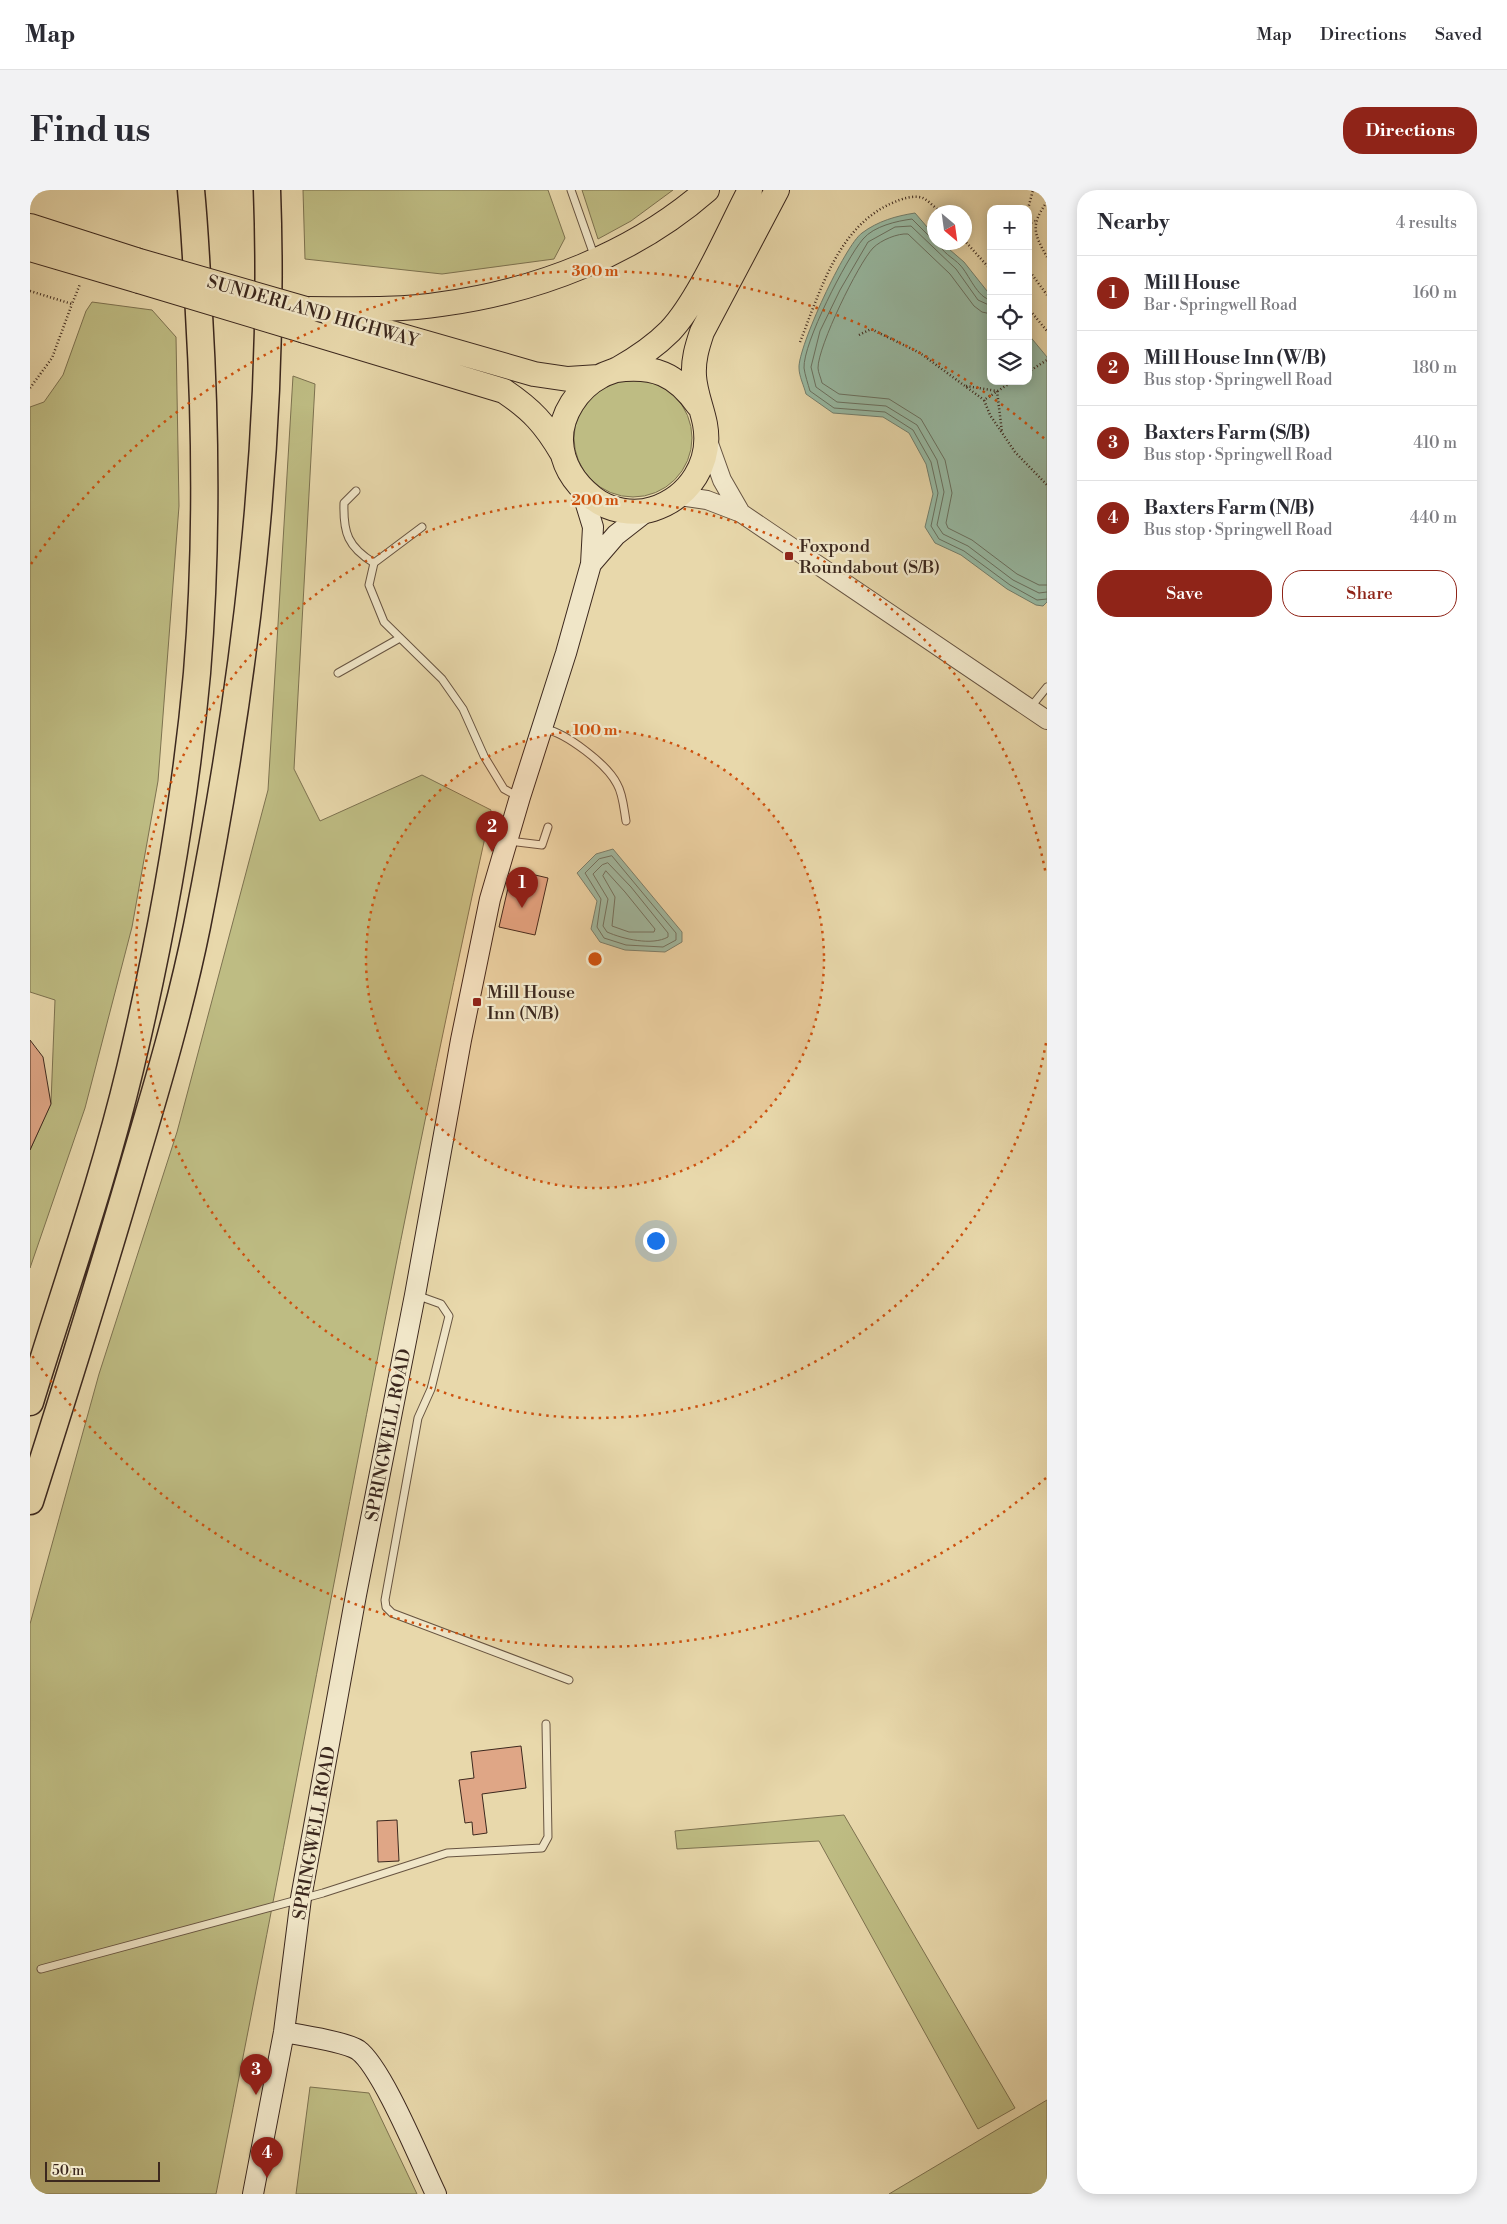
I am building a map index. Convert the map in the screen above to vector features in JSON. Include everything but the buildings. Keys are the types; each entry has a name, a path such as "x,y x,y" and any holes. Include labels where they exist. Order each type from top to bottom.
{"highway":[{"path":"32,1394 82,1237 130,1072 162,924 183,788 197,673 205,497 204,393 191,190"},
{"path":"30,1501 110,1245 156,1089 196,927 228,748 249,603 259,489 269,318 267,190"},
{"path":"305,320 387,308 441,305 494,295 546,280 596,260 633,241 669,219 707,190"},
{"path":"750,190 684,312 670,330 648,350 583,389 572,403 561,434 562,453 570,472 581,488 595,500 613,509 630,512 648,510 665,505 680,496 698,474 705,454 707,438 694,378 694,363 698,345 777,190"},
{"name":"SUNDERLAND HIGHWAY","path":"30,226 138,270 305,320 504,390 522,403 545,425 562,453"},
{"name":"SUNDERLAND HIGHWAY","path":"30,249 138,270"},
{"name":"SUNDERLAND HIGHWAY","path":"305,320 534,374 568,379 608,373"},
{"path":"608,373 636,367 666,374 688,391 699,407"}],"main road":[{"path":"581,488 593,527 591,564"},
{"path":"591,564 616,535 648,510"},
{"name":"SPRINGWELL ROAD","path":"253,2194 284,2032 301,1898 461,1040 490,899 566,653 591,564"},
{"path":"284,2032 353,2048 366,2057 397,2113 436,2194"}],"street":[{"path":"707,438 722,480 741,513"},
{"path":"680,496 707,500 741,513 1047,720"}],"lane":[{"path":"571,190 596,260"},
{"path":"356,492 344,503 344,521 350,543 362,556 374,563"},
{"path":"422,527 374,563 369,585 384,622 442,679 463,709 484,756 504,789 520,797"},
{"path":"338,673 400,638"},
{"path":"1030,708 1047,687"},
{"path":"542,729 562,734 592,755 617,784 626,821"},
{"path":"507,840 542,845 548,826"},
{"path":"415,1294 441,1304 449,1316 431,1389 418,1418 385,1600 386,1607 392,1613 568,1680"},
{"path":"41,1969 324,1893 447,1853 542,1848 548,1837 546,1724"}],"path":[{"path":"1029,205 1033,190"},
{"path":"800,342 832,266 860,224 885,206 913,197 922,198 932,205"},
{"path":"1047,202 1036,220 1036,234 1047,257"},
{"path":"1032,222 1036,220"},
{"path":"972,249 987,266"},
{"path":"1032,274 1047,295"},
{"path":"30,388 52,358 80,282"},
{"path":"30,291 72,304"},
{"path":"1032,313 1047,331"},
{"path":"859,335 871,329 896,340 920,353 984,400 1016,452 1047,485"},
{"path":"1032,369 1047,360"},
{"path":"984,400 1007,385"},
{"path":"965,386 997,392"},
{"path":"997,392 1002,432"}],"shaded area":[{"path":"303,190 548,190 565,238 554,259 442,274 305,259"},
{"path":"582,190 673,190 631,221 598,239"},
{"path":"92,302 152,310 176,337 179,506 158,781 132,927 85,1108 30,1268 30,1150 51,1103 55,1000 30,992 30,407 44,402 63,375 86,311"},
{"path":"293,376 315,384 294,769 320,821 422,775 491,810 383,1328 216,2194 30,2194 30,1624 99,1374 177,1132 268,790"},
{"path":"633,379 656,383 675,396 688,415 692,438 688,461 675,480 656,493 633,497 610,493 591,480 578,461 574,438 578,415 591,396 610,383"},
{"path":"844,1815 1015,2108 978,2129 819,1841 677,1849 675,1831"},
{"path":"310,2087 369,2093 417,2194 296,2194"},
{"path":"1047,2100 1047,2194 889,2194"}],"water":[{"path":"915,213 927,227 927,250 950,250 964,262 987,291 987,385 1032,385 1032,339 1047,357 1047,602 1043,606 1036,605 1007,589 961,555 935,543 925,527 933,494 926,464 909,433 883,417 833,413 806,394 799,368 801,357 814,319 834,275 854,241 862,233 894,217"},
{"path":"613,849 682,932 682,942 665,952 625,950 600,942 591,929 597,901 577,873 596,854"}],"place":[{"name":"Foxpond Roundabout (S/B)","path":"789,556"},
{"name":"Mill House Inn (W/B)","path":"492,852"},
{"name":"Mill House","path":"522,908"},
{"name":"Mill House Inn (N/B)","path":"477,1002"},
{"name":"Baxters Farm (S/B)","path":"256,2095"},
{"name":"Baxters Farm (N/B)","path":"267,2178"}]}
